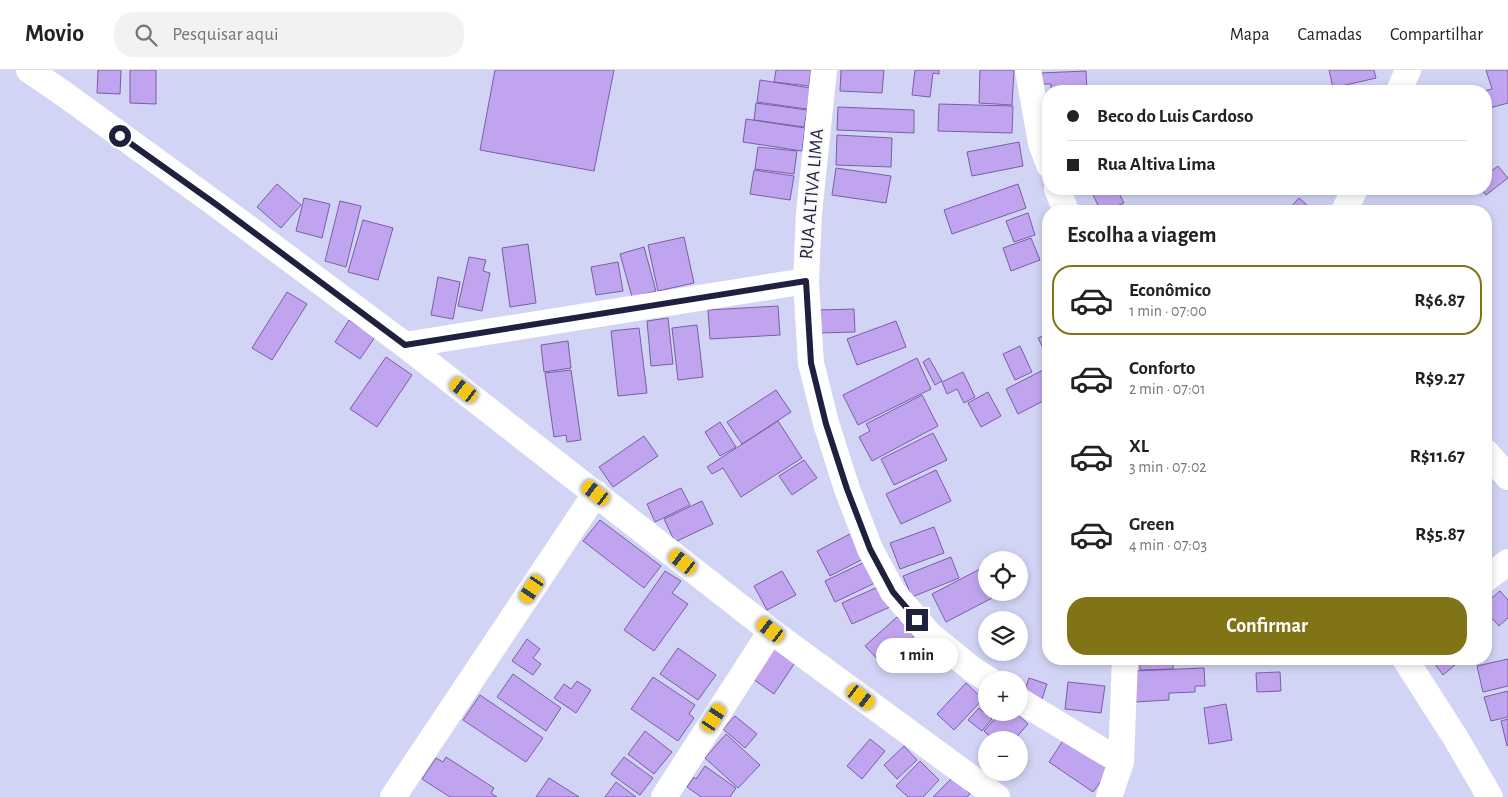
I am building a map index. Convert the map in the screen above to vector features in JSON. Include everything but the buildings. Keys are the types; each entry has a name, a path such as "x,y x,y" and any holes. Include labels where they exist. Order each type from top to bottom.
{"street":[{"path":"29,70 217,205 405,345 771,630 997,797"},
{"name":"RUA ALTIVA LIMA","path":"824,70 809,213 806,281 811,363 826,424 847,489 870,549 893,592 929,634 978,673"},
{"path":"1028,70 1042,146"},
{"path":"1402,85 1408,70"},
{"path":"405,345 806,281"},
{"path":"1492,459 1508,477"},
{"path":"393,797 596,493"},
{"path":"1492,574 1508,562"},
{"path":"664,797 771,630"},
{"path":"1109,797 1121,762 1125,665"},
{"path":"1409,665 1455,737 1490,797"},
{"path":"1028,705 1121,762"}],"route":[{"path":"120,136 217,205 405,345 806,281 811,363 826,424 847,489 870,549 893,592 917,620"}]}
